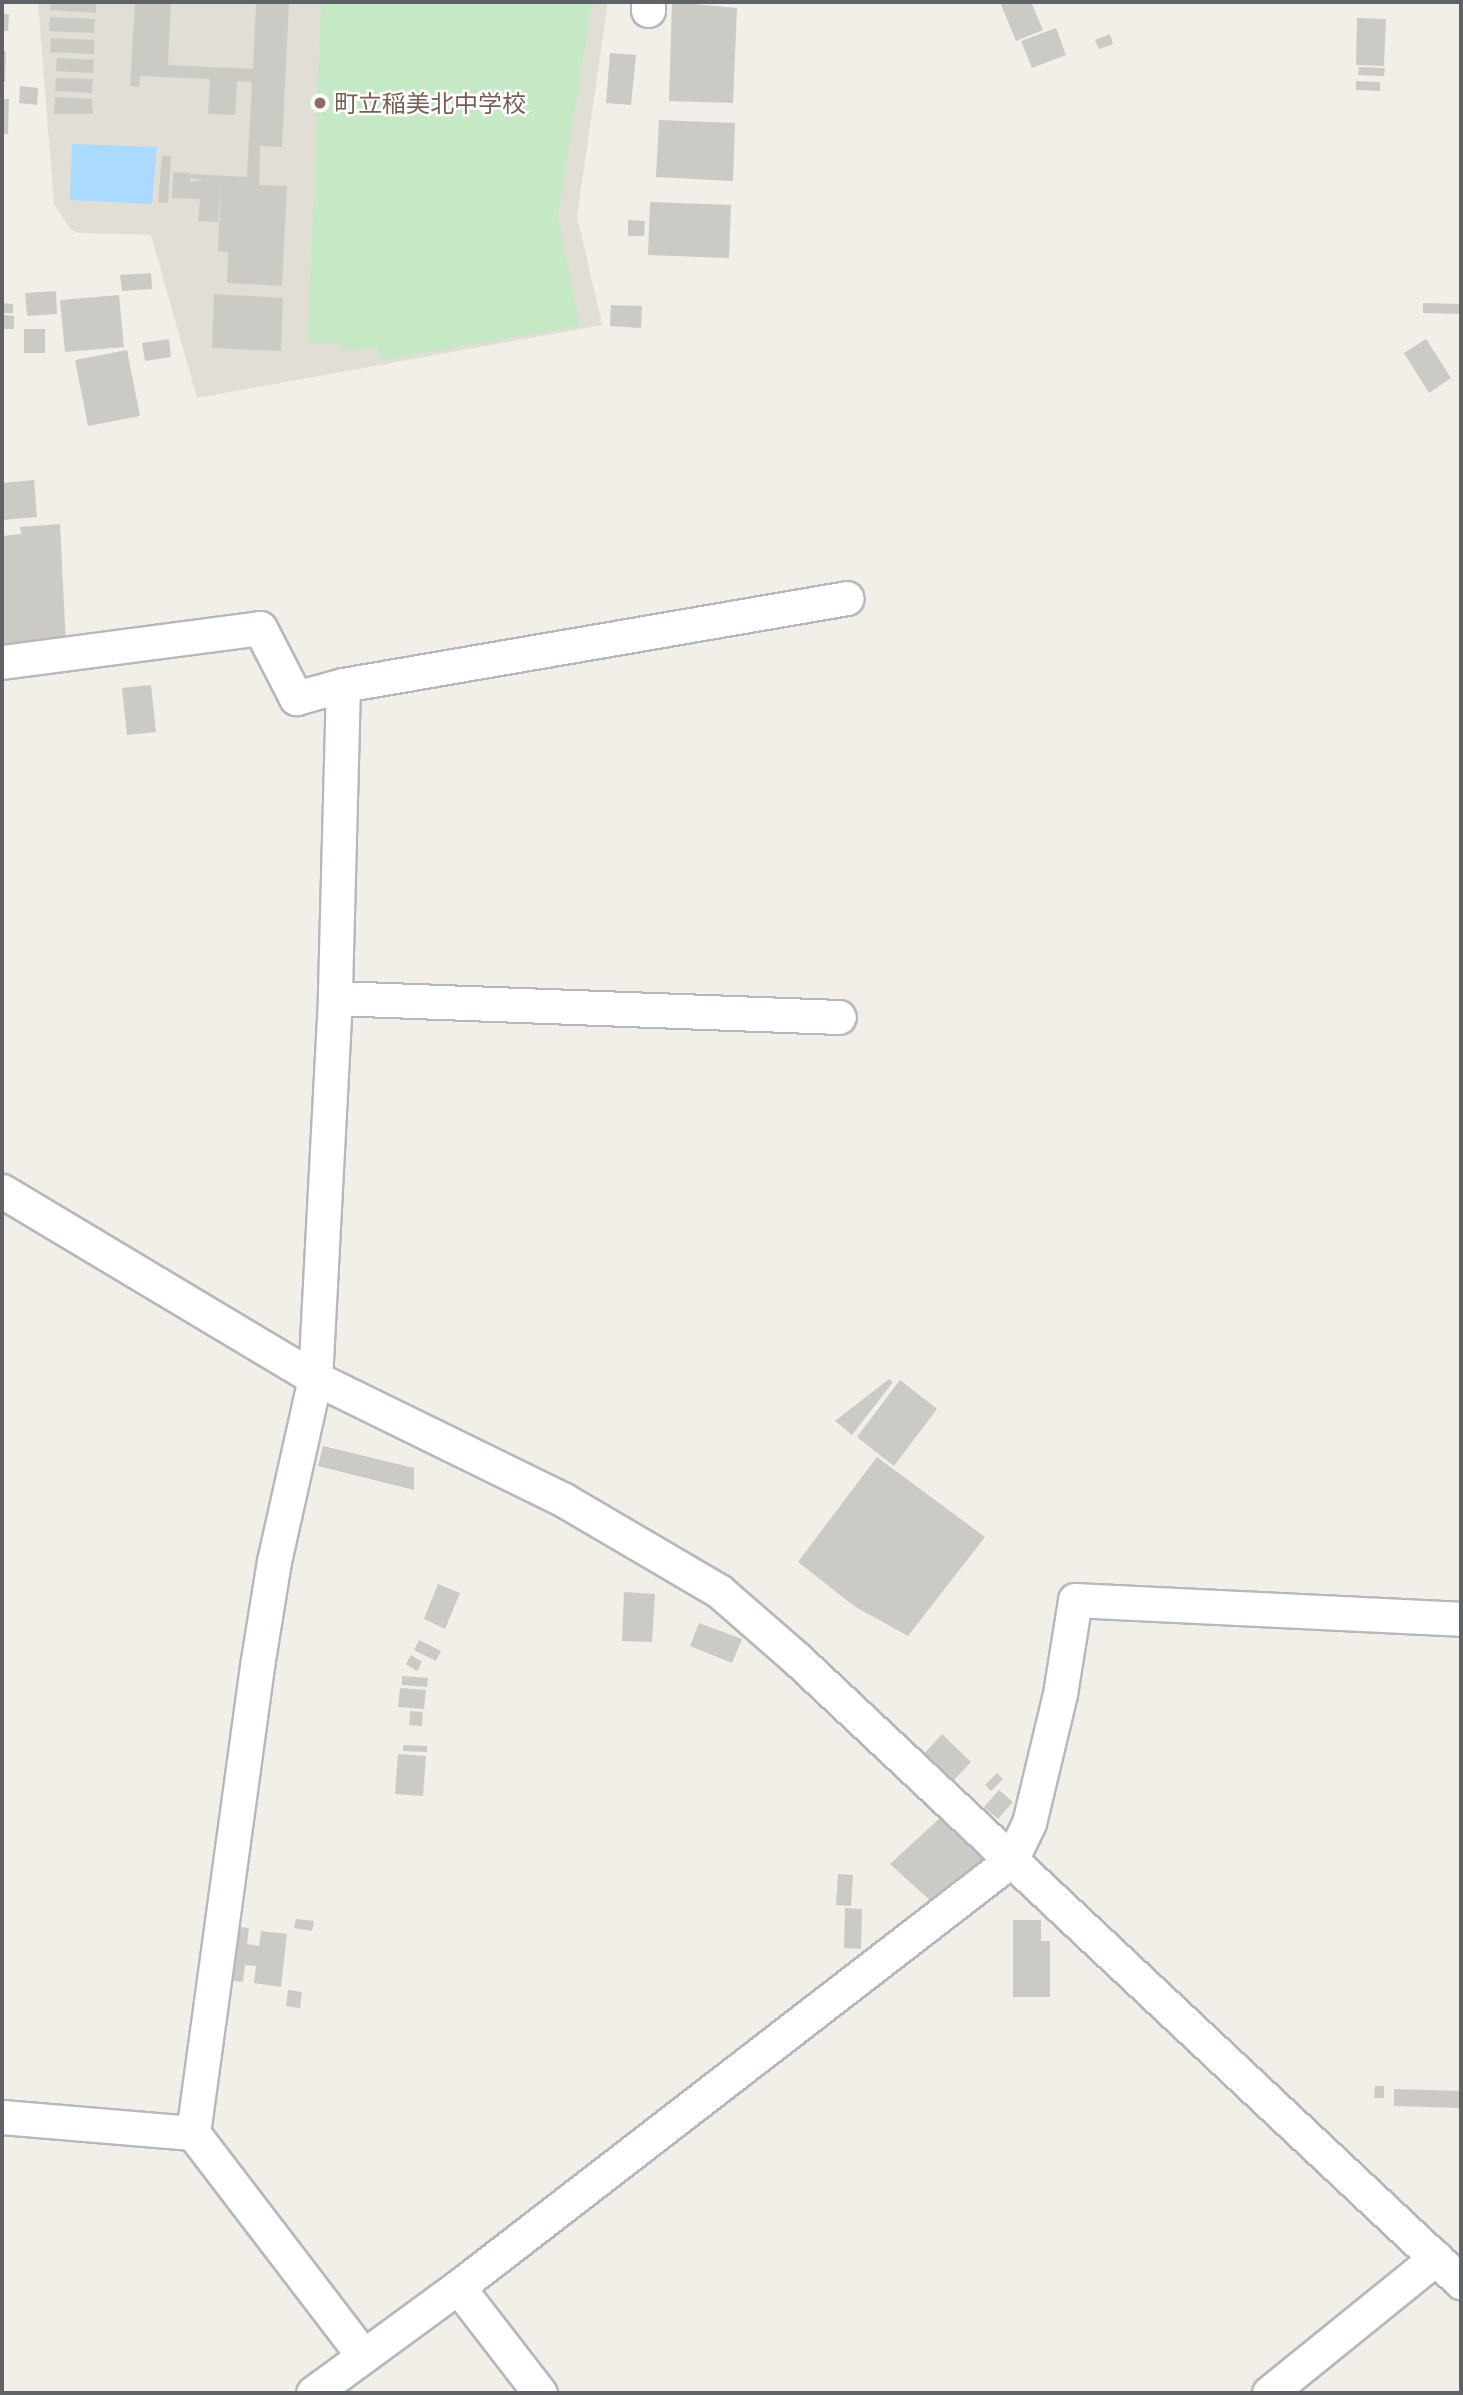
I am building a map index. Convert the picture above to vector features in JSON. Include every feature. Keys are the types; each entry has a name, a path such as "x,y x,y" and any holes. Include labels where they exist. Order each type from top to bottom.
{"street":[{"path":"2,662 260,628 296,698 343,685 847,598"},
{"path":"343,685 335,998 316,1378 274,1561 257,1666 193,2133 363,2355"},
{"path":"335,998 839,1017"},
{"path":"2,1191 316,1378 564,1500 719,1591 1011,1860 1461,2282"},
{"path":"313,2393 458,2287 1011,1860 1029,1823 1060,1694 1074,1600 1461,1619"},
{"path":"2,2117 193,2133"},
{"path":"1269,2393 1436,2258"},
{"path":"458,2287 540,2393"}],"shaded area":[{"name":"町立稲美北中学校","path":"38,2 608,2 577,216 602,325 197,398 151,235 79,233 71,230 54,204"}],"green space":[{"name":"町立稲美北中学校","path":"321,2 592,2 558,216 580,326 381,360 377,348 340,350 339,343 308,343"}],"water":[{"path":"72,144 157,147 152,204 70,200"}],"building":[{"path":"51,2 96,2 96,13 50,10"},
{"path":"135,2 171,2 168,65 253,69 256,2 289,2 282,147 260,146 259,185 287,186 282,286 227,283 228,252 218,251 221,181 218,222 198,221 200,199 172,198 173,172 190,173 190,178 191,174 247,177 252,82 237,81 235,115 208,114 210,79 140,76 139,87 130,86"},
{"path":"672,2 737,8 733,103 669,101"},
{"path":"1000,2 1031,2 1043,30 1016,41"},
{"path":"2,14 9,14 8,31 2,31"},
{"path":"50,17 95,19 94,33 49,31"},
{"path":"1357,18 1386,19 1384,66 1356,65"},
{"path":"1056,28 1066,55 1032,68 1021,41"},
{"path":"1110,34 1113,44 1099,49 1095,40"},
{"path":"51,38 94,40 94,54 50,52"},
{"path":"2,51 6,51 5,82 2,82"},
{"path":"610,53 636,55 631,105 606,103"},
{"path":"57,58 94,60 93,73 56,71"},
{"path":"1359,67 1385,68 1384,76 1358,75"},
{"path":"56,78 93,79 92,93 55,91"},
{"path":"1356,81 1380,82 1380,91 1356,90"},
{"path":"20,86 38,88 37,105 19,103"},
{"path":"55,97 92,99 93,114 54,114"},
{"path":"2,99 9,99 8,134 2,134"},
{"path":"659,120 735,123 733,181 656,177"},
{"path":"162,156 171,156 168,203 158,203"},
{"path":"650,202 731,205 729,258 648,255"},
{"path":"628,220 645,221 644,236 628,236"},
{"path":"151,273 152,289 122,291 120,275"},
{"path":"56,291 57,314 27,316 25,293"},
{"path":"214,294 283,298 281,351 212,348"},
{"path":"119,295 124,347 65,352 60,300"},
{"path":"2,303 13,304 13,313 2,313"},
{"path":"1423,303 1461,304 1461,314 1423,313"},
{"path":"611,305 642,306 641,328 610,326"},
{"path":"3,315 14,316 14,329 3,329"},
{"path":"24,329 45,329 45,353 24,353"},
{"path":"169,339 171,357 145,361 142,343"},
{"path":"1426,339 1451,378 1429,393 1404,353"},
{"path":"127,350 140,416 88,426 75,360"},
{"path":"34,480 37,517 2,520 3,483"},
{"path":"60,524 66,645 2,649 2,536 21,534 20,527"},
{"path":"151,685 156,732 127,735 122,688"},
{"path":"889,1379 893,1382 852,1435 835,1421"},
{"path":"900,1380 937,1409 894,1466 857,1437"},
{"path":"323,1446 414,1468 414,1490 318,1466"},
{"path":"877,1457 985,1537 908,1636 854,1606 798,1562"},
{"path":"438,1584 460,1593 445,1629 424,1619"},
{"path":"624,1592 655,1594 652,1642 622,1641"},
{"path":"699,1623 742,1639 732,1663 690,1646"},
{"path":"419,1640 441,1651 436,1661 414,1650"},
{"path":"411,1655 422,1662 417,1671 406,1664"},
{"path":"402,1676 428,1678 427,1687 402,1685"},
{"path":"400,1688 426,1690 424,1709 398,1707"},
{"path":"410,1711 423,1712 422,1726 409,1725"},
{"path":"942,1734 971,1762 953,1781 924,1754"},
{"path":"403,1745 427,1746 427,1752 403,1751"},
{"path":"398,1754 426,1756 423,1796 395,1794"},
{"path":"997,1773 1003,1779 991,1791 985,1785"},
{"path":"999,1790 1013,1802 998,1819 984,1807"},
{"path":"942,1816 987,1855 957,1890 934,1904 890,1864"},
{"path":"838,1874 853,1875 851,1906 836,1905"},
{"path":"845,1908 862,1909 861,1949 844,1948"},
{"path":"296,1919 314,1921 312,1931 294,1928"},
{"path":"1013,1920 1041,1920 1041,1941 1050,1941 1050,1997 1013,1997"},
{"path":"232,1926 249,1928 247,1944 259,1946 261,1931 287,1934 281,1987 254,1983 256,1966 245,1965 243,1982 226,1980"},
{"path":"288,1990 302,1992 300,2008 286,2006"},
{"path":"1375,2086 1384,2086 1384,2098 1374,2098"},
{"path":"1394,2089 1461,2091 1461,2108 1394,2106"}],"place":[{"name":"町立稲美北中学校","path":"320,103"}]}
